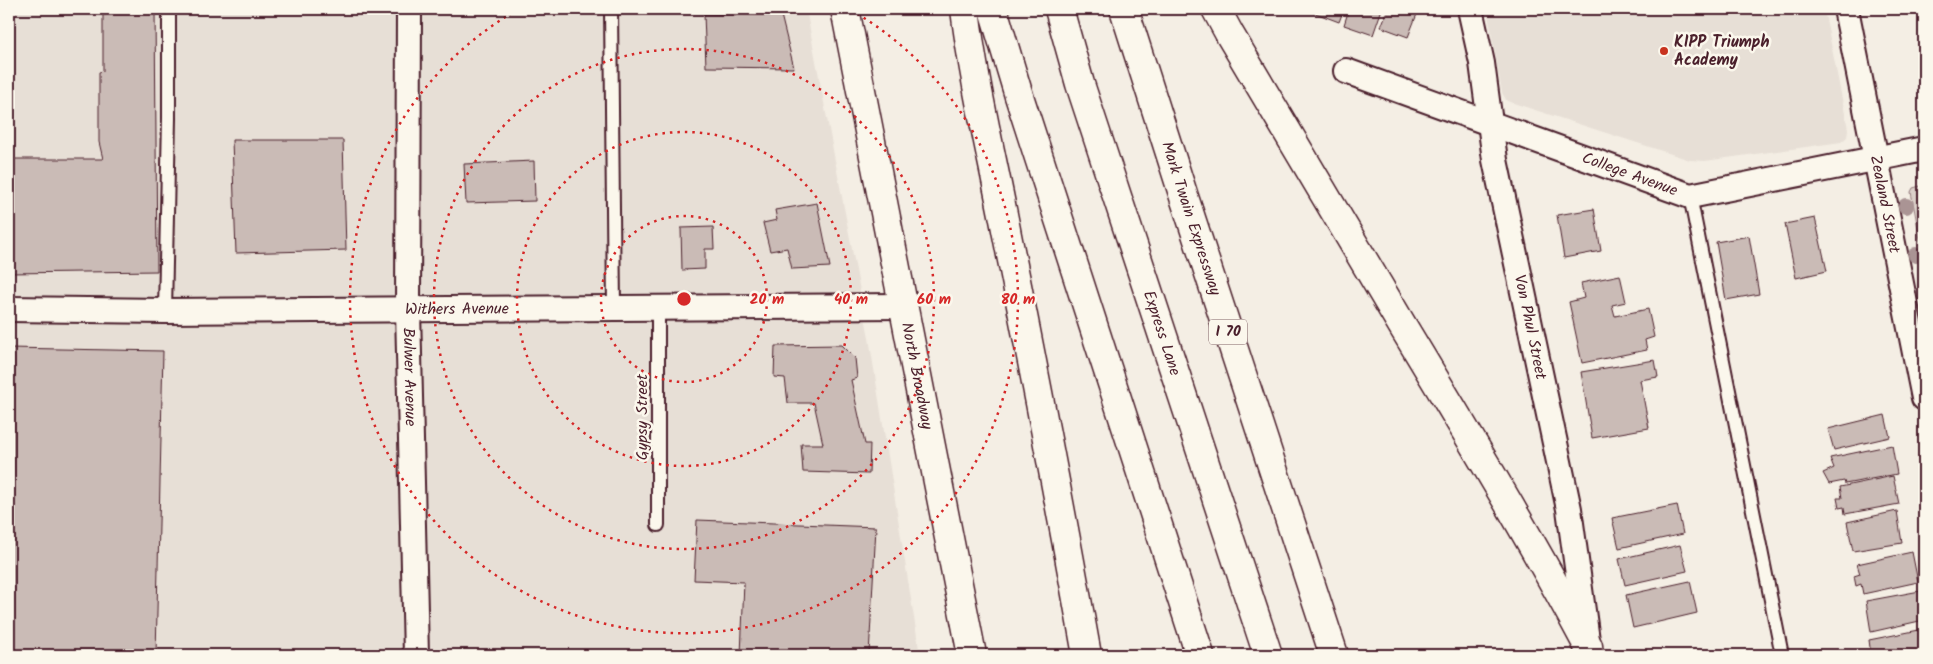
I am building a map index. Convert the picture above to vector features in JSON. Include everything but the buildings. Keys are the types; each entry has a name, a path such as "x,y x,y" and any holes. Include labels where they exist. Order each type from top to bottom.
{"main road":[{"name":"North Broadway","path":"845,9 972,655"},
{"path":"966,9 971,57 1058,496 1087,655"},
{"path":"993,9 1037,152 1200,655"},
{"name":"Express Lane","path":"1058,9 1080,84 1268,655"},
{"name":"Mark Twain Expressway","path":"1124,9 1334,655"},
{"path":"1216,9 1318,185 1479,453 1560,593 1589,651"}],"street":[{"name":"Bulwer Avenue","path":"409,9 408,310 416,655"},
{"name":"Von Phul Street","path":"1470,9 1482,63 1495,160 1569,509 1589,651"},
{"name":"Zealand Street","path":"1846,9 1924,398"},
{"name":"College Avenue","path":"1346,71 1690,196 1924,149"},
{"name":"Withers Avenue","path":"9,309 165,311 903,306"}],"lane":[{"path":"165,311 169,9"},
{"path":"611,9 614,308"},
{"path":"1690,196 1782,655"},
{"name":"Gypsy Street","path":"658,308 658,525"}],"shaded area":[{"path":"9,9 806,9 869,338 920,655 9,655"},
{"name":"KIPP Triumph Academy","path":"1487,9 1824,9 1848,129 1847,137 1841,142 1705,161 1690,160 1507,101 1502,93"},
{"path":"1924,185 1924,260 1911,192 1913,188"}],"place":[{"name":"KIPP Triumph Academy","path":"1664,51"}]}
